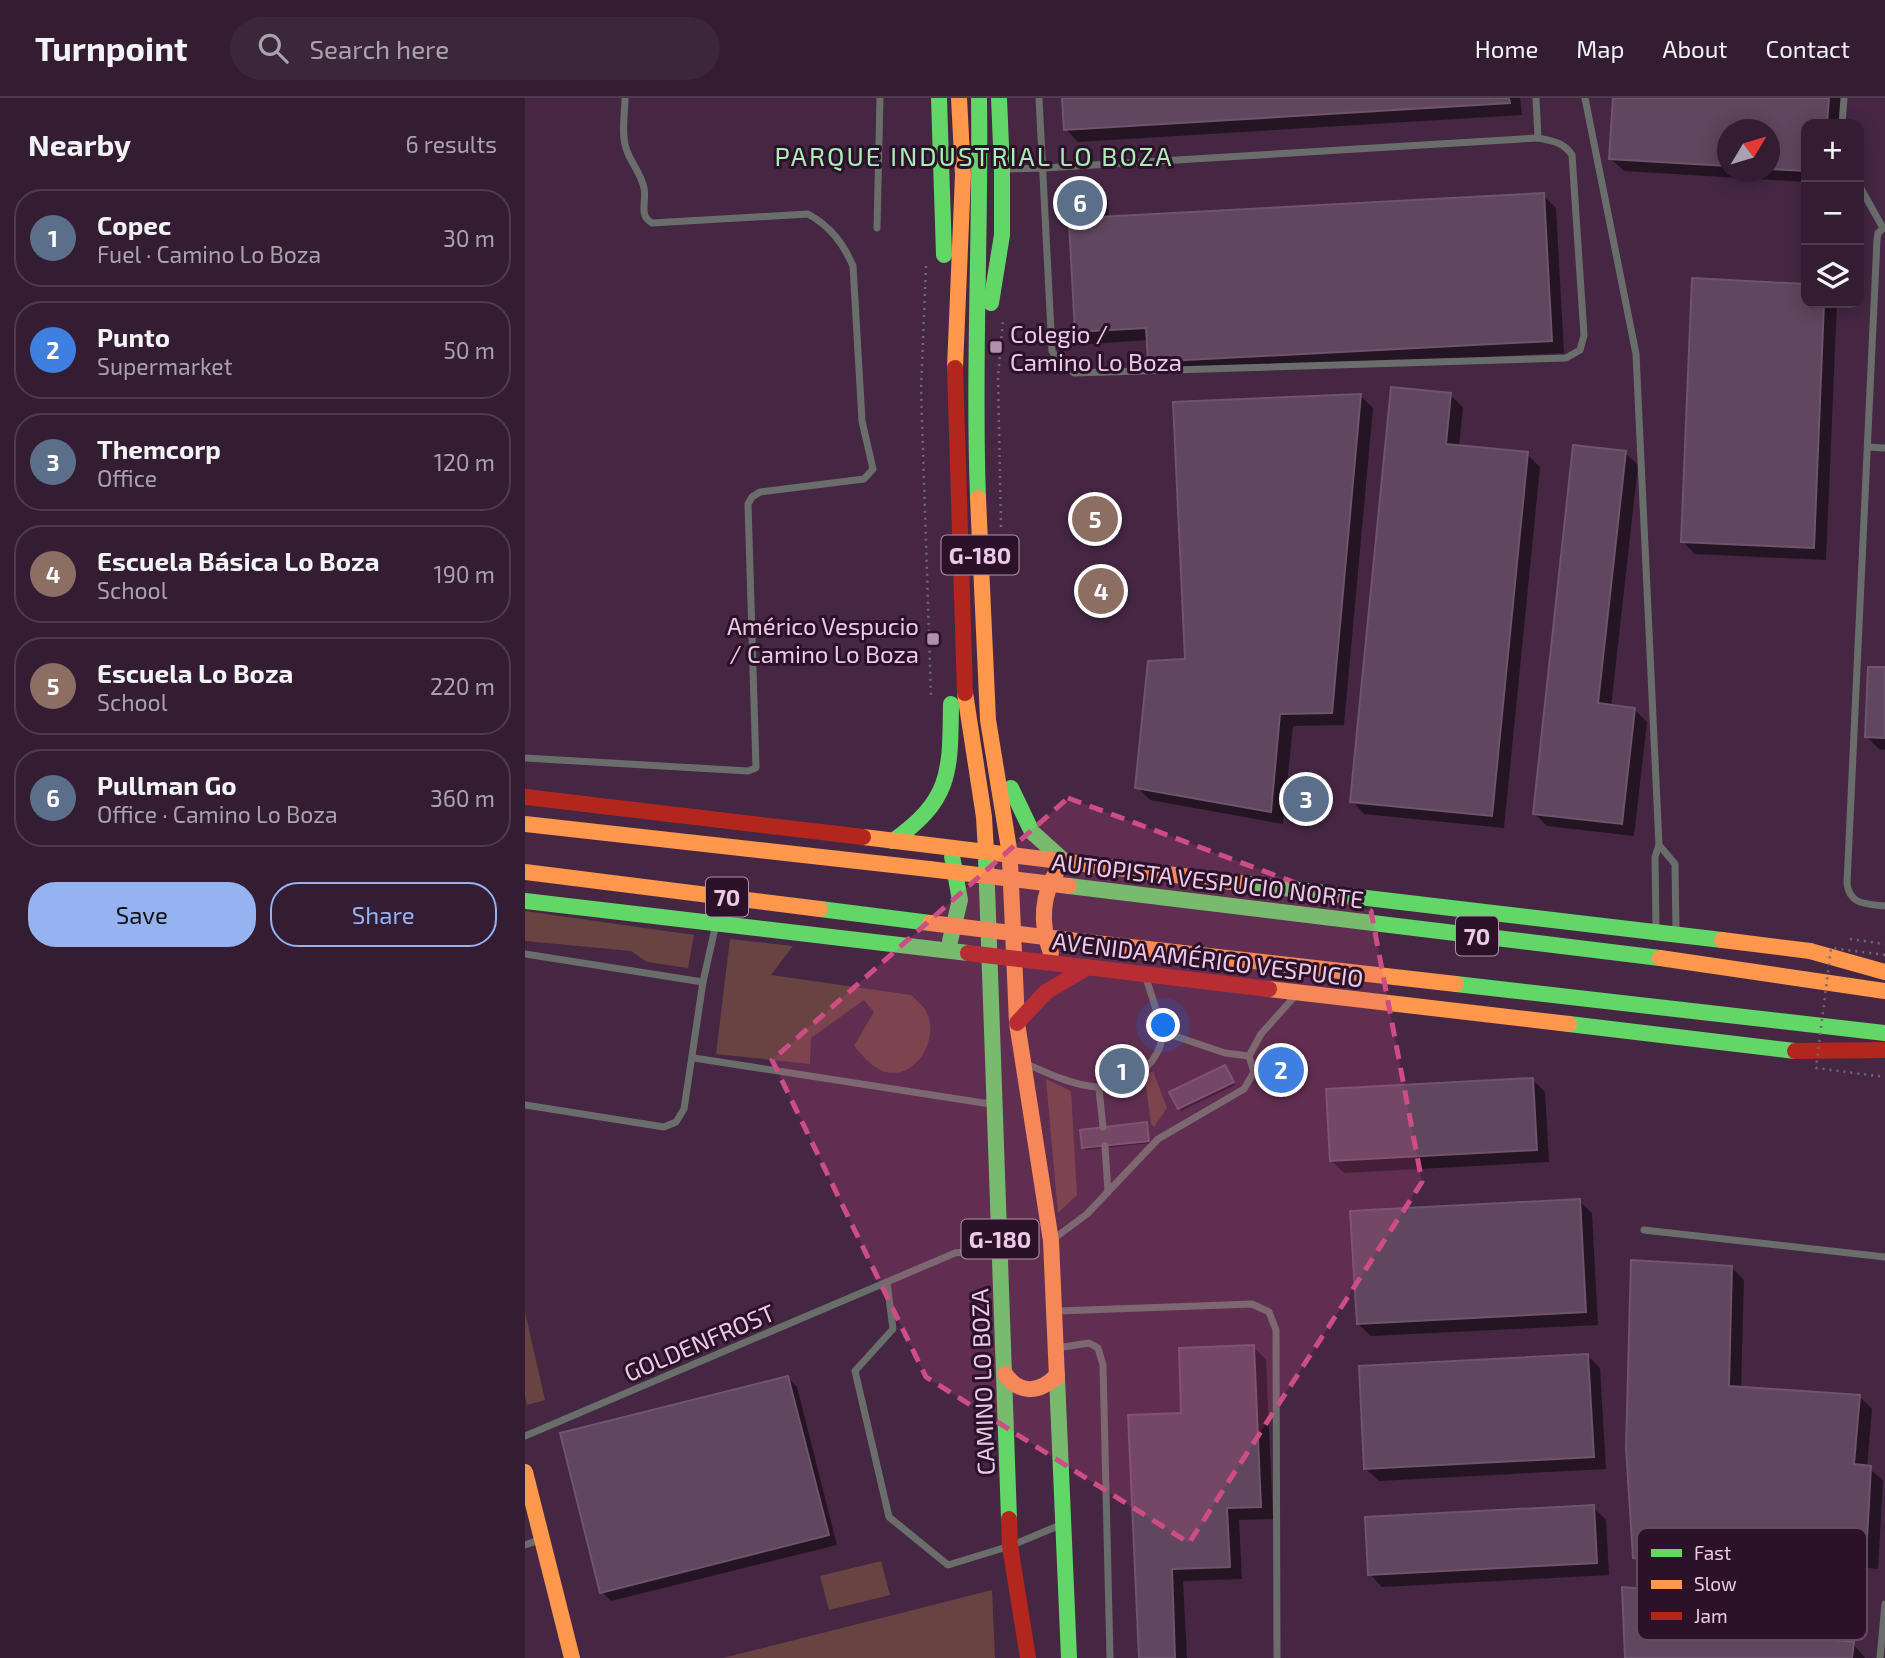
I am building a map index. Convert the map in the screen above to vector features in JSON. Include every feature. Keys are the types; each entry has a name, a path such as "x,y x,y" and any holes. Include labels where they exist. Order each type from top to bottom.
{"main road":[{"path":"939,98 943,292 946,322 955,353"},
{"path":"955,353 962,203 959,98"},
{"path":"975,369 982,171 979,98"},
{"path":"975,369 999,258 1003,212 999,98"},
{"name":"G-180","path":"955,353 965,700 984,817 986,852"},
{"name":"G-180","path":"975,369 986,692 1010,855 1021,1062 1051,1241 1069,1658"},
{"path":"893,841 920,822 943,790 953,748 952,693 963,655"},
{"path":"991,740 1023,819 1032,832 1064,861"},
{"path":"525,797 1809,951 1885,957"},
{"name":"AUTOPISTA VESPUCIO NORTE","path":"525,824 1069,886 1691,962 1885,990"},
{"path":"946,950 956,926 960,900 958,873 949,847"},
{"name":"CAMINO LO BOZA","path":"986,852 987,955 995,1104 1010,1546 1028,1658"},
{"path":"1057,964 1046,940 1044,902 1047,886 1064,861"},
{"name":"70","path":"525,872 1069,940 1885,1033"},
{"name":"AVENIDA AMÉRICO VESPUCIO","path":"525,901 1885,1063"},
{"path":"1809,951 1885,972"},
{"path":"1017,1024 1046,992 1088,967"},
{"path":"1795,1051 1885,1050"},
{"path":"1005,1374 1015,1386 1031,1391 1044,1387 1057,1375"},
{"path":"525,1472 572,1658"}],"lane":[{"path":"525,758 748,771 755,768 748,505 752,497 760,492 865,480 873,469 862,421 853,266 846,250 822,222 808,214 652,223 646,220 643,213 645,192 641,175 625,146 625,98"},
{"path":"877,228 880,98"},
{"path":"1002,169 1044,168 1538,138 1565,145 1572,156 1584,335 1580,350 1566,358 1074,373 1060,363 1052,351 1044,168 1039,98"},
{"path":"1536,98 1538,138"},
{"path":"1585,98 1636,354 1659,845 1655,857 1656,932"},
{"path":"1842,119 1844,98"},
{"path":"1864,193 1884,227 1877,240 1847,888 1851,897 1860,903 1885,906"},
{"path":"1868,447 1885,448"},
{"path":"1659,845 1675,864 1676,935"},
{"path":"525,1105 670,1125 683,1114 694,1058 703,982 716,923"},
{"path":"525,954 703,982"},
{"path":"1021,1062 1099,1089 1120,1085 1140,1074 1155,1056 1163,1032 1145,974"},
{"path":"1051,1241 1109,1193 1123,1174 1158,1139 1244,1089 1254,1072 1249,1056 1261,1034 1298,992"},
{"path":"1163,1032 1225,1053 1249,1056"},
{"path":"694,1058 995,1104"},
{"path":"1099,1089 1103,1127"},
{"path":"1105,1146 1109,1193"},
{"path":"1644,1230 1885,1257"},
{"name":"GOLDENFROST","path":"525,1436 955,1253 1000,1249"},
{"path":"887,1282 893,1329 855,1371 889,1517 948,1565 1010,1546 1063,1524"},
{"path":"1054,1311 1252,1304 1269,1312 1276,1329 1277,1658"},
{"path":"1056,1348 1089,1343 1098,1348 1103,1365 1110,1658"},
{"path":"525,1545 543,1538"},
{"path":"1880,1658 1885,1604"}],"path":[{"path":"926,263 921,389 932,700"},
{"path":"1002,538 998,377 1003,318"},
{"path":"1885,957 1831,948 1816,1068 1885,1077"}],"highlighted area":[{"path":"1068,798 1371,911 1422,1182 1189,1543 926,1377 772,1060"}],"shaded area":[{"path":"525,911 694,935 688,968 647,962 631,951 525,941"},
{"path":"730,939 793,946 771,975 911,995 925,1009 929,1020 929,1041 925,1051 912,1067 903,1071 887,1072 871,1064 854,1046 874,1012 864,1000 811,1038 810,1064 716,1054"},
{"path":"1153,1071 1167,1108 1154,1127 1151,1124 1146,1086 1148,1074"},
{"path":"1046,1079 1071,1091 1077,1195 1058,1213"},
{"path":"525,1312 545,1400 527,1405 525,1396"},
{"path":"881,1561 890,1595 829,1610 820,1576"},
{"path":"992,1590 995,1658 723,1658"}],"building":[{"path":"1062,98 1509,98 1510,103 1064,130"},
{"path":"1613,98 1829,98 1827,119 1801,119 1801,171 1780,170 1780,119 1717,119 1717,165 1609,159"},
{"path":"1096,185 1098,217 1544,193 1552,341 1148,362 1146,328 1075,332 1067,187"},
{"path":"1692,278 1801,284 1801,308 1824,308 1814,548 1681,542"},
{"path":"1391,387 1451,393 1446,444 1528,452 1492,816 1350,802"},
{"path":"1361,394 1332,713 1280,714 1271,812 1135,788 1148,661 1185,659 1173,402"},
{"path":"1573,445 1626,451 1598,703 1635,708 1622,824 1533,814"},
{"path":"1868,667 1885,667 1885,738 1865,737"},
{"path":"1225,1065 1234,1082 1178,1109 1169,1092"},
{"path":"1533,1078 1537,1150 1330,1161 1326,1089"},
{"path":"1147,1122 1149,1141 1082,1148 1080,1130"},
{"path":"1580,1199 1586,1312 1357,1324 1350,1211"},
{"path":"1631,1260 1732,1266 1729,1386 1860,1395 1854,1464 1871,1466 1867,1539 1867,1528 1637,1528 1637,1558 1633,1558 1626,1447"},
{"path":"1254,1345 1261,1507 1227,1508 1230,1567 1172,1569 1175,1658 1139,1658 1128,1415 1181,1413 1179,1348"},
{"path":"1588,1354 1594,1457 1364,1469 1359,1366"},
{"path":"788,1376 829,1535 600,1593 560,1433"},
{"path":"1594,1505 1597,1563 1368,1575 1365,1517"},
{"path":"1622,1587 1637,1588 1637,1640 1854,1642 1852,1658 1625,1658"}],"traffic: fast":[{"path":"939,98 944,255"},
{"path":"978,498 976,398 979,98"},
{"path":"999,98 1002,169"},
{"path":"991,303 1002,235 1002,169"},
{"path":"893,841 927,811 944,782 950,748 951,704"},
{"path":"1011,788 1032,832 1064,861"},
{"path":"950,941 960,900 952,856"},
{"path":"986,858 1009,1519"},
{"path":"1240,883 1722,940"},
{"path":"1069,886 1660,958"},
{"path":"525,901 968,953"},
{"path":"820,909 930,923"},
{"path":"1456,984 1885,1033"},
{"path":"1569,1024 1795,1051"},
{"path":"1057,1378 1069,1658"}],"traffic: slow":[{"path":"955,368 963,175 959,98"},
{"path":"978,498 988,720 1010,855"},
{"path":"965,693 984,817 986,852"},
{"path":"525,824 929,869"},
{"path":"863,837 1240,883"},
{"path":"1010,861 1017,1023 1051,1241 1057,1378"},
{"path":"929,869 1069,886"},
{"path":"1051,953 1045,931 1044,910 1048,889 1058,869"},
{"path":"525,872 820,909"},
{"path":"930,923 1069,940"},
{"path":"1069,940 1456,984"},
{"path":"1722,940 1810,951"},
{"path":"1810,951 1885,972"},
{"path":"1660,958 1885,991"},
{"path":"1269,989 1569,1024"},
{"path":"1005,1374 1017,1386 1030,1389 1044,1385 1057,1375"},
{"path":"525,1472 572,1658"}],"traffic: jam":[{"path":"955,368 965,693"},
{"path":"525,797 863,837"},
{"path":"968,953 1269,989"},
{"path":"1017,1023 1046,992 1088,967"},
{"path":"1795,1051 1885,1050"},
{"path":"1009,1519 1010,1546 1028,1658"}],"place":[{"name":"Pullman Go","path":"1080,203"},
{"name":"Colegio / Camino Lo Boza","path":"996,347"},
{"name":"Escuela Lo Boza","path":"1095,519"},
{"name":"Escuela Básica Lo Boza","path":"1101,591"},
{"name":"Américo Vespucio / Camino Lo Boza","path":"933,639"},
{"name":"Themcorp","path":"1306,799"},
{"name":"Punto","path":"1281,1070"},
{"name":"Copec","path":"1122,1071"}],"district":[{"name":"PARQUE INDUSTRIAL LO BOZA","path":"974,155"}]}
